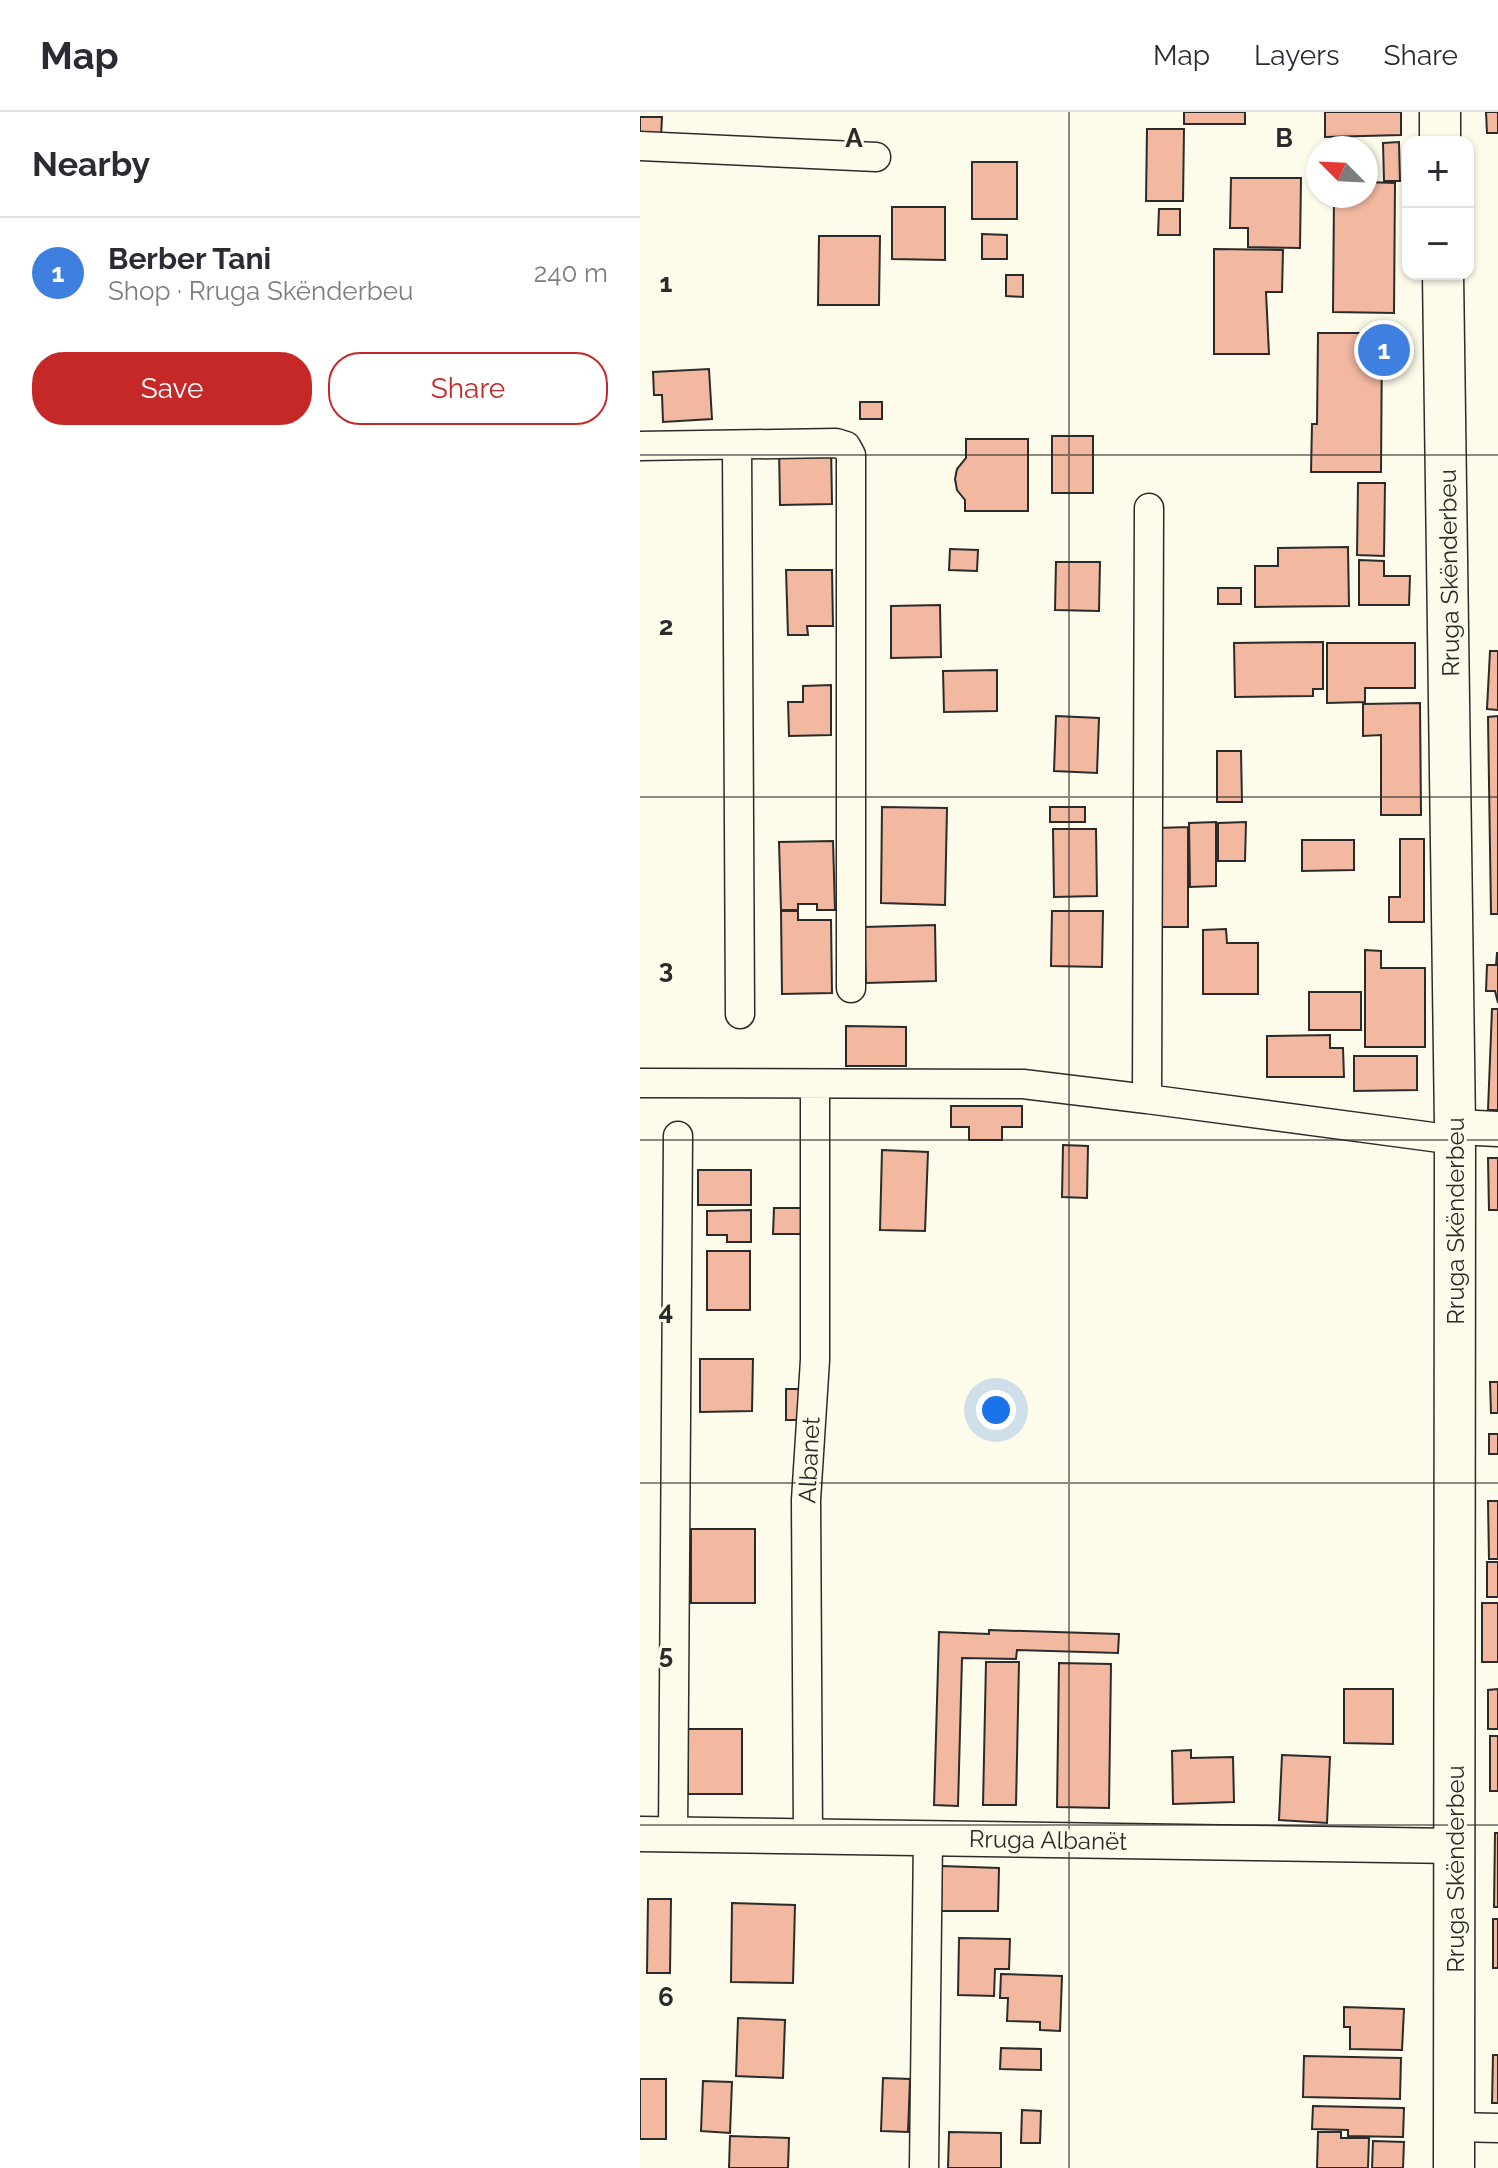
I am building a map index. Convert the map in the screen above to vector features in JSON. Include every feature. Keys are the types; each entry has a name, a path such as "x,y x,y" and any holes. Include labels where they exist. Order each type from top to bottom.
{"main road":[{"path":"1440,112 1440,136"},
{"name":"Rruga Skënderbeu","path":"1443,280 1455,1134 1454,2168"}],"street":[{"path":"640,146 876,157"},
{"path":"640,446 836,443 846,446 851,455 851,988"},
{"path":"737,445 740,1014"},
{"path":"1147,1099 1149,508"},
{"path":"640,1083 1023,1084 1455,1134 1498,1129"},
{"name":"Albanet","path":"808,1836 806,1500 815,1360 815,1084"},
{"path":"657,1834 678,1136"},
{"name":"Rruga Albanët","path":"657,1834 1455,1846"},
{"path":"924,2168 928,1838"},
{"path":"1454,2127 1498,2128"}],"building":[{"path":"1184,112 1245,112 1245,124 1184,124"},
{"path":"1325,112 1401,112 1401,135 1325,136"},
{"path":"1486,112 1498,112 1498,133 1487,133"},
{"path":"640,117 662,117 661,137 640,137"},
{"path":"1147,129 1184,129 1183,201 1146,201"},
{"path":"1399,142 1400,181 1384,181 1383,143"},
{"path":"972,162 1017,162 1017,219 972,219"},
{"path":"1231,178 1301,178 1300,248 1248,247 1248,228 1230,228"},
{"path":"1378,182 1395,183 1394,313 1333,312 1334,208 1378,208"},
{"path":"892,207 945,207 945,260 892,259"},
{"path":"1159,209 1180,209 1180,235 1158,235"},
{"path":"982,234 1007,235 1007,259 982,259"},
{"path":"819,236 880,236 879,305 818,305"},
{"path":"1214,249 1283,250 1282,292 1266,292 1269,354 1214,354"},
{"path":"1006,275 1023,275 1023,297 1006,296"},
{"path":"1318,333 1382,333 1381,472 1311,472 1312,424 1317,424"},
{"path":"709,369 712,419 663,422 662,395 654,395 653,372"},
{"path":"860,402 882,402 882,419 860,419"},
{"path":"1052,436 1093,436 1093,493 1052,493"},
{"path":"966,439 1028,439 1028,511 965,511 965,500 957,490 955,479 957,469 966,458"},
{"path":"831,446 832,504 780,505 779,447"},
{"path":"1358,483 1385,483 1384,556 1357,555"},
{"path":"1348,547 1349,606 1255,607 1255,566 1278,566 1278,548"},
{"path":"950,549 978,550 977,571 949,570"},
{"path":"1359,560 1384,561 1384,576 1410,576 1409,605 1359,605"},
{"path":"1056,562 1100,562 1099,611 1055,610"},
{"path":"786,570 832,570 833,626 807,626 808,635 788,635"},
{"path":"1218,588 1241,588 1241,604 1218,604"},
{"path":"940,605 941,657 891,658 891,606"},
{"path":"1323,642 1323,689 1313,689 1313,696 1235,697 1234,643"},
{"path":"1327,643 1415,643 1415,688 1365,688 1365,702 1327,703"},
{"path":"1490,651 1498,651 1498,710 1487,709"},
{"path":"997,670 997,711 944,712 943,671"},
{"path":"831,685 831,735 789,736 788,702 803,702 803,686"},
{"path":"1420,703 1421,815 1381,815 1381,735 1363,736 1363,704"},
{"path":"1056,716 1099,718 1097,773 1054,771"},
{"path":"1498,716 1498,914 1491,914 1488,717"},
{"path":"1217,751 1241,751 1242,802 1217,802"},
{"path":"882,807 947,808 945,905 881,903"},
{"path":"1050,807 1085,807 1085,822 1050,822"},
{"path":"1216,822 1216,886 1190,887 1189,823"},
{"path":"1246,822 1245,861 1218,861 1218,823"},
{"path":"1188,827 1188,927 1158,927 1158,828"},
{"path":"1053,829 1096,829 1097,896 1054,897"},
{"path":"1400,839 1424,839 1424,922 1389,922 1389,897 1400,897"},
{"path":"1302,840 1354,840 1354,870 1302,871"},
{"path":"833,841 835,910 817,910 817,904 798,904 798,910 781,910 779,842"},
{"path":"781,911 798,911 798,920 831,920 832,993 782,994"},
{"path":"1052,911 1103,911 1102,967 1051,966"},
{"path":"935,925 936,981 866,983 864,927"},
{"path":"1226,929 1227,943 1258,943 1258,994 1203,994 1203,930"},
{"path":"1365,950 1381,951 1381,968 1425,968 1425,1047 1365,1047"},
{"path":"1497,953 1498,1003 1495,991 1486,991 1487,965 1496,965"},
{"path":"1309,992 1361,992 1361,1030 1309,1030"},
{"path":"1492,1009 1498,1009 1498,1110 1488,1110"},
{"path":"846,1026 906,1027 906,1066 846,1066"},
{"path":"1330,1035 1330,1048 1343,1048 1344,1077 1267,1077 1267,1036"},
{"path":"1354,1056 1417,1056 1417,1090 1354,1091"},
{"path":"951,1106 1022,1106 1022,1127 1002,1127 1002,1140 969,1140 969,1127 951,1127"},
{"path":"1063,1145 1088,1146 1087,1198 1062,1197"},
{"path":"882,1150 928,1152 925,1231 880,1230"},
{"path":"1488,1158 1498,1158 1498,1210 1489,1210"},
{"path":"698,1170 751,1170 751,1205 698,1205"},
{"path":"774,1208 805,1208 805,1234 773,1234"},
{"path":"751,1210 751,1242 727,1242 727,1235 707,1235 707,1211"},
{"path":"707,1251 750,1251 750,1310 707,1310"},
{"path":"700,1359 753,1359 752,1411 700,1412"},
{"path":"1490,1382 1498,1382 1498,1413 1491,1413"},
{"path":"786,1389 805,1389 805,1420 786,1420"},
{"path":"1489,1434 1498,1434 1498,1454 1489,1454"},
{"path":"1488,1501 1498,1501 1498,1559 1489,1559"},
{"path":"691,1529 755,1529 755,1603 691,1603"},
{"path":"1487,1562 1498,1562 1498,1597 1487,1597"},
{"path":"1482,1603 1498,1603 1498,1662 1482,1662"},
{"path":"989,1630 1119,1634 1118,1653 1017,1650 1016,1659 962,1658 958,1806 934,1805 939,1632 989,1634"},
{"path":"986,1662 1019,1662 1016,1805 983,1805"},
{"path":"1059,1663 1111,1664 1109,1808 1057,1807"},
{"path":"1344,1689 1393,1689 1393,1744 1344,1743"},
{"path":"1498,1689 1498,1729 1488,1729 1488,1690"},
{"path":"688,1729 742,1729 742,1794 688,1794"},
{"path":"1490,1736 1498,1736 1498,1791 1490,1791"},
{"path":"1191,1750 1191,1758 1233,1757 1234,1802 1173,1804 1172,1751"},
{"path":"1282,1755 1330,1757 1327,1823 1279,1820"},
{"path":"1495,1833 1498,1833 1498,1907 1494,1907"},
{"path":"942,1866 999,1868 998,1911 941,1911"},
{"path":"648,1899 671,1899 670,1973 647,1973"},
{"path":"732,1903 795,1905 793,1983 731,1982"},
{"path":"1493,1919 1498,1919 1498,1968 1493,1968"},
{"path":"959,1938 1010,1939 1009,1969 995,1969 994,1996 958,1995"},
{"path":"1001,1974 1062,1976 1060,2031 1040,2030 1040,2022 1007,2021 1008,1998 1000,1998"},
{"path":"1344,2007 1404,2009 1402,2050 1350,2049 1350,2027 1344,2027"},
{"path":"738,2018 785,2020 783,2078 736,2076"},
{"path":"1001,2048 1041,2049 1041,2070 1000,2069"},
{"path":"1493,2055 1498,2055 1498,2103 1492,2103"},
{"path":"1304,2056 1401,2058 1400,2099 1303,2097"},
{"path":"883,2078 910,2079 908,2132 881,2131"},
{"path":"640,2079 666,2079 666,2139 640,2139"},
{"path":"703,2081 732,2082 730,2133 701,2131"},
{"path":"1313,2106 1404,2108 1403,2137 1348,2136 1348,2130 1312,2129"},
{"path":"1022,2110 1041,2111 1040,2143 1021,2143"},
{"path":"949,2132 1001,2133 1001,2168 948,2168"},
{"path":"1318,2132 1341,2132 1341,2138 1369,2138 1368,2168 1317,2168"},
{"path":"730,2136 789,2138 788,2168 729,2168"},
{"path":"1373,2141 1404,2142 1403,2168 1372,2168"}],"place":[{"name":"Berber Tani","path":"1384,350"}]}
